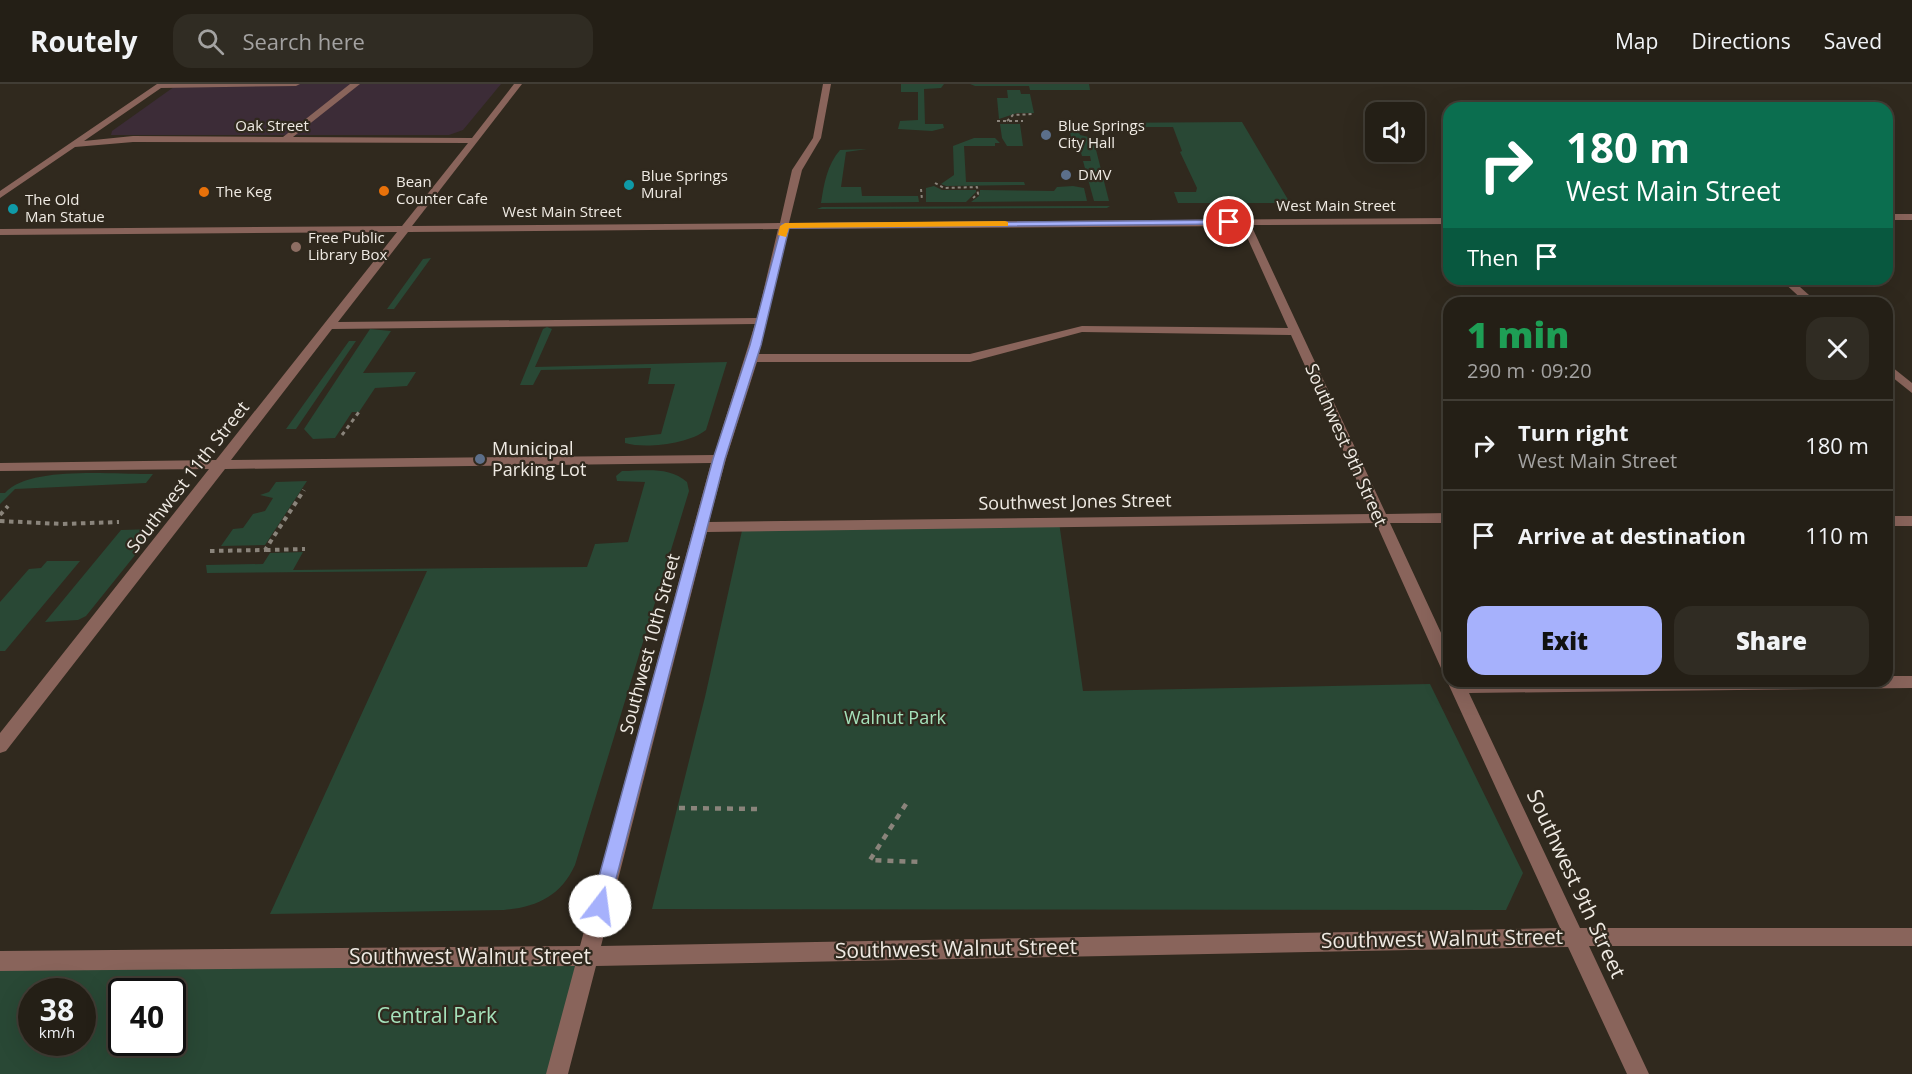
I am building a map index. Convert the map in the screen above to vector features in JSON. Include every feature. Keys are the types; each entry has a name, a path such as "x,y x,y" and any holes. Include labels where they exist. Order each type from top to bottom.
{"street":[{"path":"0,195 161,85 296,84"},
{"path":"285,140 346,89 356,84"},
{"name":"Southwest 11th Street","path":"0,747 402,228 518,84"},
{"name":"Southwest 10th Street","path":"557,1074 719,459 752,358 797,171 817,138 827,84"},
{"name":"Oak Street","path":"74,145 133,139 471,140"},
{"path":"1893,217 1912,217"},
{"name":"West Main Street","path":"0,231 1443,221"},
{"name":"Southwest 9th Street","path":"1245,222 1443,655"},
{"path":"1792,285 1806,297"},
{"path":"327,326 760,321"},
{"path":"752,358 970,358 1082,329 1295,332"},
{"path":"1893,372 1912,389"},
{"path":"0,467 719,459"},
{"name":"Southwest Jones Street","path":"701,527 1443,518"},
{"path":"1893,521 1912,521"},
{"path":"1893,682 1912,682"},
{"name":"Southwest 9th Street","path":"1458,687 1638,1074"},
{"name":"Southwest Walnut Street","path":"0,961 587,956 1575,937 1912,936"}],"path":[{"path":"1007,121 1013,115 1034,114"},
{"path":"997,121 1023,121"},
{"path":"935,183 944,188 977,187 978,195 968,202"},
{"path":"921,189 922,198"},
{"path":"338,441 359,411"},
{"path":"265,550 307,486"},
{"path":"0,515 8,506"},
{"path":"0,521 62,524 119,522"},
{"path":"210,551 305,549"},
{"path":"906,804 870,860 921,862"},
{"path":"679,808 759,809"}],"shaded area":[{"path":"178,84 501,84 463,130 449,135 111,135 112,131"}],"green space":[{"path":"901,84 944,84 941,88 924,89 925,124 943,124 944,128 932,131 898,129 900,121 918,120 918,92 901,92"},
{"path":"970,84 1089,84 1090,90 1030,90 1029,86 975,86"},
{"path":"1007,90 1020,90 1021,94 1030,94 1034,113 1017,113 999,119 997,98 1008,98"},
{"path":"1242,122 1290,203 1178,203 1174,192 1196,192 1197,188 1180,152 1182,151 1173,127 1095,127 1093,123"},
{"path":"1000,124 1020,124 1023,146 1007,146 1002,138"},
{"path":"1068,124 1077,126 1080,135 1093,138 1109,201 1094,201 1083,161 1091,161 1090,156 1082,156 1079,146 1073,145"},
{"path":"974,138 995,138 1000,143 995,143 995,146 964,146 966,182 1024,182 1025,185 946,186 941,184 954,175 953,146"},
{"path":"867,149 846,152 841,187 861,187 862,196 918,196 919,202 821,203 829,168 840,150"},
{"path":"934,186 942,190 976,190 976,192 966,202 926,202 926,188"},
{"path":"1057,187 1084,188 1087,201 971,202 979,196 980,190 1054,191"},
{"path":"1110,206 1107,208 817,209 822,207"},
{"path":"431,258 394,309 387,309 423,259"},
{"path":"547,327 552,329 535,367 727,362 706,430 689,439 667,444 625,443 625,438 661,434 675,384 648,384 651,368 541,370 533,385 520,385 543,329"},
{"path":"370,329 391,331 363,373 416,372 407,386 375,388 359,412 352,412 335,438 313,439 304,429"},
{"path":"349,341 356,341 296,429 286,429"},
{"path":"622,471 664,471 687,482 689,491 575,865 563,885 537,903 504,910 270,914 427,571 207,573 206,565 263,564 270,553 303,552 293,570 587,567 595,544 628,542 645,482 617,481 616,476"},
{"path":"74,473 153,474 146,483 15,489 0,504 0,493 5,493 17,484 33,478"},
{"path":"307,481 265,545 221,546 233,529 243,528 253,514 265,511 273,498 260,495 269,492 276,482"},
{"name":"Walnut Park","path":"1059,522 1083,691 1430,684 1523,873 1506,910 652,909 705,697 743,526"},
{"path":"156,529 86,616 78,620 45,622 121,530"},
{"path":"47,561 80,561 5,651 0,651 0,602 29,569 41,568"},
{"name":"Central Park","path":"587,956 557,1074 0,1074 0,961"}],"slow traffic":[{"path":"782,235 785,226 1005,224"}],"place":[{"name":"Blue Springs City Hall","path":"1046,135"},
{"name":"DMV","path":"1066,175"},
{"name":"Blue Springs Mural","path":"629,185"},
{"name":"Bean Counter Cafe","path":"384,191"},
{"name":"The Keg","path":"204,192"},
{"name":"The Old Man Statue","path":"13,209"},
{"name":"Free Public Library Box","path":"296,247"},
{"name":"Municipal Parking Lot","path":"480,459"}],"route":[{"path":"600,906 719,459 756,345 785,226 1229,222"}]}
